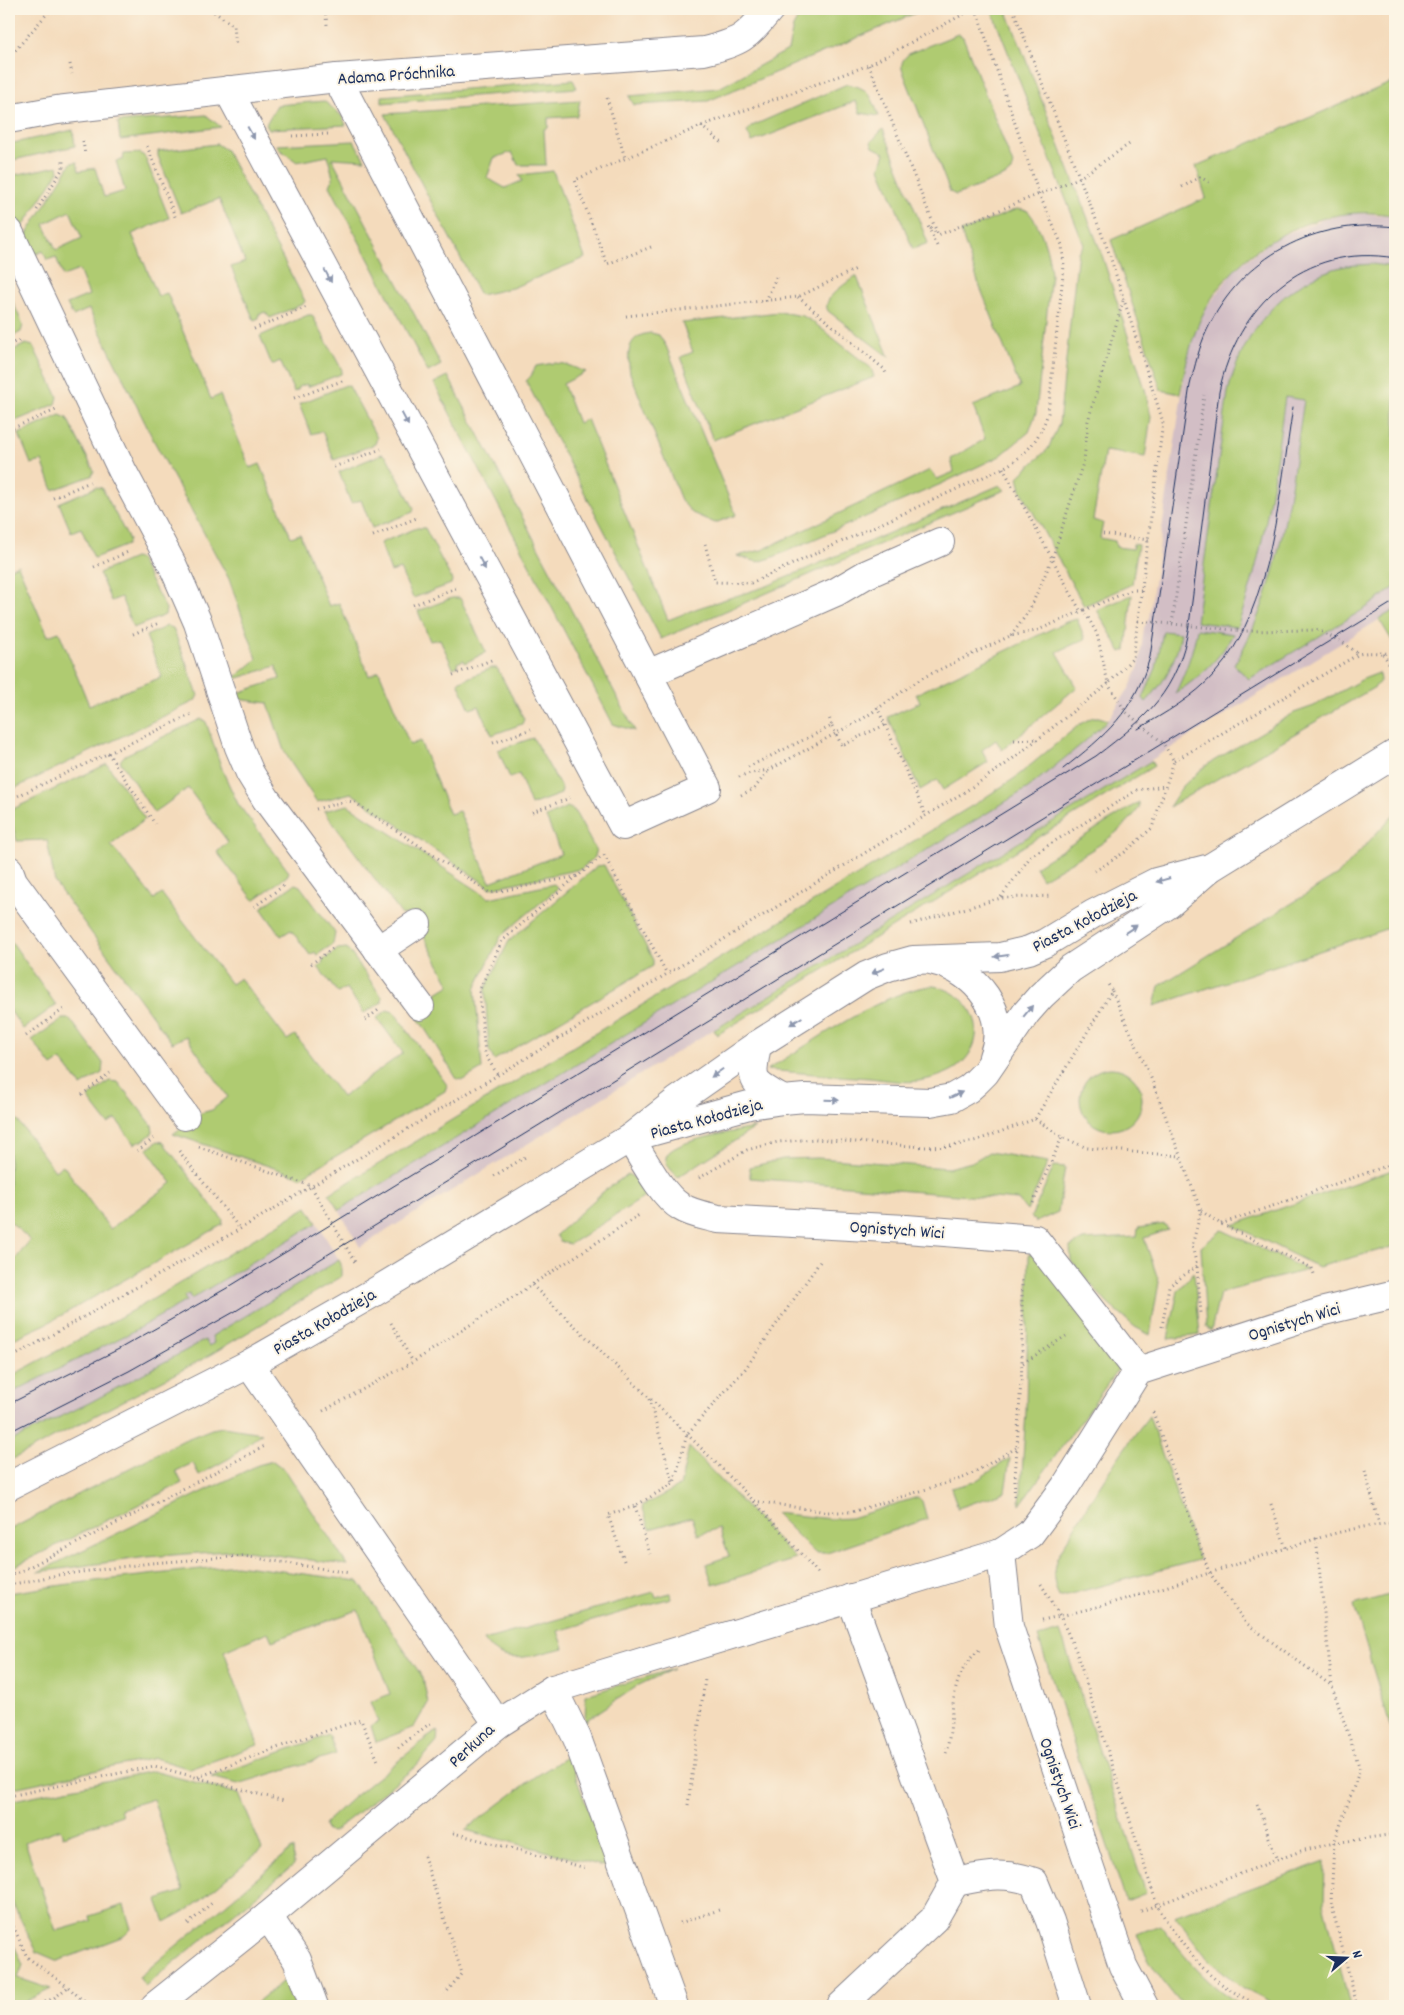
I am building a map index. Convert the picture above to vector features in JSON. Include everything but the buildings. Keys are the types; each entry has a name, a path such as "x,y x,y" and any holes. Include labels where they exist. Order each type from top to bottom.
{"street":[{"name":"Adama Próchnika","path":"9,119 57,110 337,78 704,52 731,44 750,33 770,9"},
{"path":"228,90 623,826 707,788 337,78"},
{"path":"10,236 122,470 173,566 198,623 239,747 250,773 266,800 420,1006"},
{"path":"648,674 836,592 865,575 940,542"},
{"name":"Piasta Kołodzieja","path":"630,1138 749,1105 784,1100 930,1102 952,1098 968,1089 985,1073 1026,1013 1070,969 1169,904 1210,868 1395,754"},
{"name":"Piasta Kołodzieja","path":"9,1486 248,1364 374,1293 630,1138 677,1101 757,1046 866,976 900,963 925,958 1000,956 1029,950 1045,943 1093,914 1156,882 1210,868"},
{"path":"9,870 13,881 174,1124"},
{"path":"378,950 418,924"},
{"name":"Piasta Kołodzieja","path":"925,958 959,970 982,990 990,1001 995,1014 997,1029 994,1053 990,1066"},
{"name":"Piasta Kołodzieja","path":"757,1046 752,1072 758,1086 784,1100"},
{"name":"Ognistych Wici","path":"630,1138 668,1196 682,1208 718,1219 1035,1239 1141,1373 1204,1349 1324,1311 1395,1294"},
{"name":"Perkuna","path":"155,2006 268,1916 498,1724 248,1364"},
{"path":"498,1724 553,1689 1012,1546 1030,1534 1065,1487 1141,1373"},
{"name":"Ognistych Wici","path":"1012,1546 1009,1627 1108,1924 1123,1966 1144,2006"},
{"path":"845,1599 956,1882"},
{"path":"553,1689 577,1738 674,2006"},
{"path":"841,2006 934,1919 956,1882 992,1875 1010,1875 1034,1882 1050,1921 1077,2006"},
{"path":"268,1916 297,1960 314,2006"}],"path":[{"path":"12,54 51,9"},
{"path":"210,9 234,26 236,46"},
{"path":"325,9 327,25"},
{"path":"651,247 607,264 575,180 701,126 869,65 975,9 1039,194 1062,245 1064,266 1048,413 1044,427 1029,450 1003,468 751,583 715,582 705,544"},
{"path":"9,1359 240,1229 496,1074 667,974 987,778 1108,684 1133,658 1164,422 1108,250 1078,178 1013,9"},
{"path":"869,65 938,235"},
{"path":"607,98 625,158"},
{"path":"701,126 722,143"},
{"path":"285,137 331,134"},
{"path":"938,235 1078,178 1130,143"},
{"path":"147,146 176,220"},
{"path":"10,236 23,234 63,168 63,158"},
{"path":"1182,187 1200,177 1209,182"},
{"path":"937,246 928,226 938,235"},
{"path":"626,316 798,298 858,268"},
{"path":"766,301 777,275"},
{"path":"798,298 884,369 888,376"},
{"path":"1010,636 1029,611 1052,559 1084,460 1088,421 1123,299"},
{"path":"254,328 314,304"},
{"path":"294,398 352,377"},
{"path":"1172,624 1204,394"},
{"path":"13,428 59,409"},
{"path":"334,467 388,446"},
{"path":"1003,468 1052,559 1097,634 1108,684 1119,703 1126,712 1162,743 1174,761"},
{"path":"53,498 96,480"},
{"path":"373,536 424,515"},
{"path":"1103,534 1148,540"},
{"path":"94,566 131,551"},
{"path":"413,605 462,586"},
{"path":"746,774 769,770 864,718 922,678 1010,636 1036,631 1132,590 1141,590"},
{"path":"133,634 168,620"},
{"path":"1138,621 1244,631 1318,630 1342,642 1359,654"},
{"path":"1094,872 1125,852 1152,828 1174,761 1359,654 1370,652 1395,653"},
{"path":"1384,654 1395,672"},
{"path":"453,675 499,657"},
{"path":"9,800 224,699"},
{"path":"878,707 926,816"},
{"path":"829,717 842,746 885,726"},
{"path":"748,767 832,726"},
{"path":"492,743 536,727"},
{"path":"1014,740 1038,739"},
{"path":"108,753 155,824"},
{"path":"754,789 769,770"},
{"path":"1001,898 1031,856 1137,790 1166,786"},
{"path":"532,812 573,797"},
{"path":"321,807 347,801 354,802 490,893 578,876"},
{"path":"496,1074 486,1054 479,991 502,941 609,851 623,826"},
{"path":"603,855 667,974"},
{"path":"254,907 292,880"},
{"path":"311,964 339,943"},
{"path":"1112,990 1151,1078 1201,1211 1192,1246 1197,1266 1204,1349"},
{"path":"26,1036 66,1008"},
{"path":"82,1095 115,1069"},
{"path":"1035,1119 1062,1138 1087,1148 1180,1156"},
{"path":"137,1151 174,1124 240,1229"},
{"path":"1032,1206 1062,1138"},
{"path":"194,1146 311,1186 358,1267"},
{"path":"1221,1224 1395,1163"},
{"path":"1201,1211 1221,1224 1312,1268 1324,1311"},
{"path":"322,1412 413,1362 643,1212"},
{"path":"624,1561 608,1515 635,1506 674,1483 687,1434 745,1369 844,1226"},
{"path":"1022,1238 1022,1364 1012,1546 1039,1567 1039,1581 1060,1616 1076,1651 1158,1905 1165,1920 1206,1971 1238,1995 1260,2006"},
{"path":"1197,1266 1169,1286 1141,1373 1153,1413 1209,1572 1246,1623 1332,1686"},
{"path":"532,1285 754,1501 828,1584 845,1599"},
{"path":"1022,1364 1096,1316"},
{"path":"390,1321 413,1362"},
{"path":"649,1398 674,1483"},
{"path":"9,1577 267,1445"},
{"path":"754,1501 827,1512 852,1512 966,1478 1017,1447"},
{"path":"1365,1471 1379,1524"},
{"path":"1271,1504 1286,1548"},
{"path":"635,1506 650,1554"},
{"path":"922,1796 941,1772 948,1745 953,1697 961,1672 977,1652 1009,1627 1060,1616 1316,1538 1379,1524 1395,1523"},
{"path":"1316,1538 1332,1686 1360,1769 1334,1843 1331,1903 1357,2006"},
{"path":"9,1585 58,1575 114,1568 243,1556 324,1568 368,1577 386,1563"},
{"path":"688,1805 705,1678"},
{"path":"196,1778 361,1720 379,1763"},
{"path":"398,1748 433,1720"},
{"path":"9,1796 154,1766 284,1801"},
{"path":"1257,1804 1277,1860"},
{"path":"454,1832 579,1866"},
{"path":"1108,1924 1301,1850 1395,1834"},
{"path":"424,1856 462,1973 445,1994"},
{"path":"188,1924 213,1902"},
{"path":"646,1933 722,1909"},
{"path":"9,1917 28,1957 68,1986 89,2006"},
{"path":"36,2006 54,1998 68,1986"}],"shaded area":[{"path":"1353,213 1395,216 1395,610 360,1247 339,1210 1028,788 1108,720 1130,687 1139,666 1144,628 1149,618 1187,359 1194,334 1206,309 1234,270 1275,238 1325,219"},
{"path":"317,1223 339,1260 212,1336 215,1343 209,1346 205,1340 91,1402 9,1442 9,1394 186,1301 183,1297 189,1294 191,1298"}],"green space":[{"path":"803,9 925,9 708,101 634,105 629,96 719,88 788,50 793,27"},
{"path":"991,9 1006,9 1101,252 1145,389 1151,417 1145,457 1105,451 1093,520 1103,523 1100,538 1115,541 1116,547 1133,549 1133,544 1138,545 1132,584 1084,606 1021,490 1018,477 1048,449 1059,424 1078,252 1084,245"},
{"path":"958,34 963,37 1013,165 1011,171 1005,176 956,195 950,192 902,69 902,64 903,60 910,53"},
{"path":"573,80 577,88 382,103 382,96"},
{"path":"1395,81 1395,216 1368,213 1340,215 1312,222 1285,233 1261,248 1238,266 1220,287 1205,310 1193,340 1180,394 1161,390 1111,240 1206,198 1196,166"},
{"path":"847,84 861,88 869,94 879,116 860,113 856,101 752,142 747,132 752,126"},
{"path":"580,100 577,116 548,118 548,128 544,129 546,165 518,165 512,152 494,158 487,178 505,188 522,181 519,175 553,171 585,258 512,288 480,295 385,114"},
{"path":"324,101 342,116 346,125 269,129 266,124 277,105"},
{"path":"206,115 221,127 120,140 118,122"},
{"path":"883,129 928,243 913,249 880,168 885,153 873,147 871,142"},
{"path":"73,130 75,146 9,161 9,144"},
{"path":"354,141 365,160 332,158 441,365 428,372 330,186 333,178 328,156 297,162 279,149 277,145"},
{"path":"217,144 226,150 305,301 303,304 270,318 265,312 258,315 259,318 254,320 231,267 245,262 219,199 181,213 158,156 158,151"},
{"path":"140,153 145,157 169,218 132,234 158,296 167,293 211,399 220,395 250,468 260,464 291,537 300,534 329,606 339,603 369,676 379,671 410,745 420,741 450,814 459,811 490,882 561,854 546,817 567,807 574,810 596,851 595,857 581,869 491,888 351,793 317,802 283,748 268,703 237,699 235,694 280,679 276,666 232,680 257,659 229,579 154,441 89,309 73,316 67,304 89,295 79,270 63,276 56,257 47,260 43,251 32,256 25,237 71,163 77,162 79,171 95,168 104,197 125,191 116,161 123,160 124,154","holes":["70,211 82,238 56,250 44,224"]},
{"path":"58,166 59,171 20,231 9,197 9,176"},
{"path":"1017,209 1028,211 1037,225 1047,249 1051,274 1036,413 1029,432 1000,456 941,484 771,558 758,562 737,556 762,550 930,470 937,479 954,472 951,459 985,439 973,406 1020,387 978,282 961,232"},
{"path":"1372,264 1395,267 1395,587 1369,606 1249,679 1234,665 1250,635 1274,570 1288,502 1304,400 1285,397 1262,542 1247,599 1237,627 1196,622 1228,392 1243,349 1268,312 1284,296 1303,283 1323,273 1345,266"},
{"path":"854,277 857,277 889,357 828,311 828,301 831,297"},
{"path":"9,293 23,325 21,332 9,338"},
{"path":"779,312 803,316 813,322 871,368 874,377 713,440 681,357 693,352 682,323"},
{"path":"312,315 342,370 341,374 307,387 307,384 298,387 299,389 294,392 280,361 272,365 260,336"},
{"path":"651,333 659,335 666,346 736,515 715,523 692,513 681,500 630,373 630,346 637,337"},
{"path":"26,344 33,346 58,397 56,404 13,422 9,411 9,352"},
{"path":"554,363 565,364 586,372 563,384 578,423 587,419 668,620 698,608 767,586 1000,485 1005,490 661,639 526,381 536,366"},
{"path":"448,376 635,731 613,724 434,383"},
{"path":"346,385 349,386 377,438 375,444 334,460 322,431 311,434 299,404"},
{"path":"60,415 67,418 94,471 91,476 53,490 42,461 31,464 19,434"},
{"path":"382,454 387,457 414,508 413,512 372,528 361,500 351,503 339,472"},
{"path":"96,487 102,488 129,540 127,545 94,558 81,528 71,532 59,503"},
{"path":"417,528 425,528 452,580 451,584 413,598 400,569 391,572 380,543"},
{"path":"134,558 139,559 166,609 165,615 133,628 121,597 111,601 99,573"},
{"path":"18,565 48,636 59,632 89,705 162,677 146,636 167,626 173,628 198,695 195,701 9,791 9,569"},
{"path":"1132,595 1126,650 1121,652 1097,610"},
{"path":"452,598 460,598 486,652 465,663 464,660 457,663 458,666 453,668 440,639 430,641 418,611"},
{"path":"1395,610 1395,644 1394,644 1379,619"},
{"path":"1077,619 1085,639 1057,652 1077,687 1002,750 996,740 982,750 988,762 943,790 937,780 920,790 888,717 920,702 916,694 1066,622"},
{"path":"1197,629 1233,634 1215,660 1175,694 1188,663"},
{"path":"1163,631 1181,633 1179,643 1165,678 1146,702 1143,698 1156,668"},
{"path":"492,668 497,668 524,719 522,724 492,735 479,706 470,709 458,682"},
{"path":"1379,673 1380,681 1375,687 1169,807 1182,787 1205,766 1294,713 1314,706 1363,679"},
{"path":"1093,717 1108,720 1028,788 339,1210 329,1194 975,804 1015,778 1080,724"},
{"path":"201,719 206,722 223,772 238,804 289,872 287,876 254,900 217,852 228,842 188,788 154,813 120,761 125,755"},
{"path":"533,738 562,789 561,794 531,805 519,774 510,778 498,750"},
{"path":"1151,761 1154,766 717,1035 714,1030"},
{"path":"107,764 145,819 111,845 154,899 162,894 231,984 240,978 287,1040 295,1035 342,1097 403,1053 377,1018 387,1010 394,1012 447,1085 445,1091 301,1177 173,1134 201,1113 212,1110 228,1097 186,1036 172,1043 55,883 47,840 17,841 9,813 13,809"},
{"path":"1139,802 1139,808 1119,830 1095,848 1042,879 1035,867"},
{"path":"348,805 489,898 554,884 558,888 501,936 475,989 482,1069 463,1080 457,1079 418,1018 427,999 450,985 424,937 428,929 417,912 402,915 324,811"},
{"path":"1395,813 1395,926 1154,1006 1159,986 1339,874"},
{"path":"604,865 653,960 653,966 494,1060 489,1050 485,989 509,941 597,866"},
{"path":"295,884 300,886 335,933 333,944 317,955 315,952 310,955 291,930 281,936 261,908"},
{"path":"9,938 56,1005 23,1029 9,1009"},
{"path":"347,948 382,997 382,1002 364,1013 346,988 338,993 318,967 323,963 322,961 338,949"},
{"path":"934,986 949,991 960,998 969,1008 975,1020 974,1044 967,1057 949,1072 924,1080 904,1082 767,1070 849,1019 872,1007 895,996 916,989"},
{"path":"62,1019 70,1019 103,1063 102,1073 81,1086 61,1060 52,1066 32,1040"},
{"path":"1105,1068 1117,1068 1133,1077 1140,1087 1142,1099 1140,1111 1133,1121 1117,1130 1105,1130 1094,1125 1085,1116 1080,1105 1080,1093 1085,1082 1094,1073"},
{"path":"109,1081 118,1082 152,1125 153,1133 141,1142 140,1140 134,1144 116,1119 108,1124 88,1098"},
{"path":"9,1109 55,1171 63,1165 110,1229 172,1183 147,1149 158,1141 163,1142 223,1220 222,1225 46,1324 9,1341 9,1268 30,1240 11,1222 9,1223"},
{"path":"755,1128 678,1177 669,1168 666,1157 670,1151 679,1146 706,1137"},
{"path":"989,1152 1048,1162 1027,1211 1018,1200 750,1178 750,1167 783,1159 818,1158 948,1168 972,1162"},
{"path":"1054,1166 1065,1167 1058,1212 1036,1222 1031,1217"},
{"path":"1395,1169 1395,1246 1318,1267 1233,1225"},
{"path":"628,1174 644,1184 651,1193 570,1244 560,1241 556,1235 604,1191"},
{"path":"307,1207 317,1223 191,1299 189,1294 184,1296 186,1301 132,1332 9,1394 9,1377 148,1302"},
{"path":"1165,1224 1168,1230 1144,1238 1159,1282 1150,1335 1135,1327 1107,1303 1071,1261 1070,1247 1083,1240 1137,1237 1138,1228"},
{"path":"1222,1230 1307,1270 1220,1293 1211,1331 1206,1327 1201,1247"},
{"path":"1029,1254 1036,1254 1119,1368 1020,1505 1026,1412"},
{"path":"339,1260 341,1264 341,1277 203,1359 9,1461 9,1442 91,1402 205,1340 209,1346 214,1343 212,1336"},
{"path":"1194,1272 1200,1335 1168,1339 1178,1291"},
{"path":"1149,1416 1199,1560 1059,1597 1054,1578 1057,1558 1100,1485 1123,1450"},
{"path":"223,1427 262,1433 230,1458 199,1475 193,1463 176,1471 182,1483 9,1569 9,1530 184,1440 212,1429"},
{"path":"689,1447 796,1559 713,1585 706,1564 729,1556 719,1528 698,1535 692,1517 650,1529 642,1506 680,1486"},
{"path":"1010,1458 1005,1492 958,1508 951,1488 974,1482"},
{"path":"273,1461 286,1471 347,1565 239,1550 147,1557 38,1572 258,1465"},
{"path":"918,1497 922,1501 927,1519 827,1553 815,1553 775,1513 831,1519 851,1518"},
{"path":"236,1565 358,1581 423,1678 428,1703 414,1727 376,1742 371,1726 378,1722 370,1702 390,1694 358,1610 272,1641 268,1632 224,1651 258,1745 190,1769 155,1758 9,1789 9,1593 69,1584"},
{"path":"654,1592 656,1597 670,1593 671,1598 558,1631 564,1648 520,1658 510,1657 500,1655 484,1640"},
{"path":"1395,1593 1395,1728 1391,1729 1354,1605"},
{"path":"1060,1631 1146,1893 1126,1901 1038,1637"},
{"path":"673,1669 639,1685 585,1721 586,1695"},
{"path":"438,1731 437,1742 414,1768 333,1832 326,1831 324,1824 351,1799"},
{"path":"329,1735 336,1754 238,1784 211,1777"},
{"path":"568,1756 610,1868 465,1830 535,1777"},
{"path":"153,1771 239,1794 262,1849 191,1908 165,1922 157,1900 183,1891 153,1799 120,1809 122,1815 63,1836 60,1829 25,1842 56,1931 91,1921 90,1916 124,1905 131,1929 124,1936 58,1961 37,1952 9,1896 9,1801"},
{"path":"293,1848 294,1865 145,1986 139,1977"},
{"path":"1325,1861 1324,1903 1350,2006 1277,2006 1242,1988 1208,1959 1175,1916"},
{"path":"1160,1925 1188,1960 1208,1980 1219,1990 1244,2006 1183,2006 1157,1972 1137,1934"},
{"path":"9,1934 23,1965 18,1978 51,1989 16,2006 9,2006"},
{"path":"288,1981 298,2006 252,2006 282,1982"}],"tram line":[{"path":"1063,769 1117,721 1136,693 1150,657 1190,385 1204,336 1222,304 1240,281 1284,247 1310,236 1337,229 1365,226 1395,227"},
{"path":"9,1404 119,1349 227,1288 1096,756 1130,728 1158,701 1177,668 1184,648 1189,625 1219,392 1228,361 1241,333 1258,308 1279,287 1304,271 1331,260 1362,256 1395,258"},
{"path":"1138,729 1179,704 1207,682 1234,647 1249,617 1261,583 1278,510 1293,407"},
{"path":"9,1432 129,1371 234,1312 1395,601"}]}
